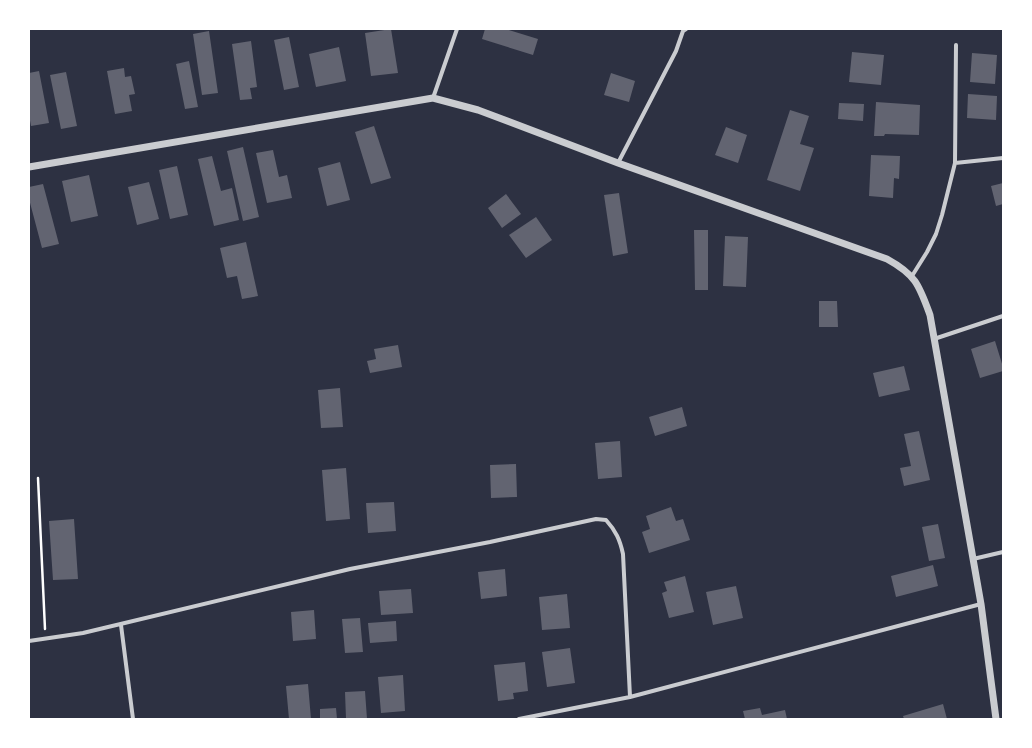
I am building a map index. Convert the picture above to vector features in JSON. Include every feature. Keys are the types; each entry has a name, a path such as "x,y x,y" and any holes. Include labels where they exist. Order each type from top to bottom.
{"street":[{"path":"433,98 457,29"},
{"path":"618,163 676,51 683,31 686,29"},
{"path":"912,276 936,234 955,163 956,45"},
{"path":"29,167 433,98 478,110 618,163 887,259 900,266 912,276 919,286 930,314 981,604 996,719"},
{"path":"955,163 1003,158"},
{"path":"934,339 1003,316"},
{"path":"29,641 83,633 121,625 350,569 490,542 596,519 606,520 614,529 620,542 623,554 630,697"},
{"path":"973,559 1003,552"},
{"path":"519,719 630,697 981,604"},
{"path":"121,625 133,719"}],"path":[{"path":"38,478 45,638"}],"building":[{"path":"391,29 398,73 371,76 365,33"},
{"path":"485,29 506,29 538,39 533,55 482,39"},
{"path":"209,31 218,93 202,95 193,34"},
{"path":"289,37 299,87 284,90 274,40"},
{"path":"251,41 257,87 250,88 252,99 240,100 232,44"},
{"path":"339,47 346,81 316,87 309,54"},
{"path":"852,52 884,55 881,85 849,82"},
{"path":"972,53 997,55 995,84 970,82"},
{"path":"189,61 198,107 185,109 176,64"},
{"path":"124,68 125,77 131,76 135,94 129,95 132,111 115,114 107,71"},
{"path":"39,71 49,123 31,126 29,115 29,73"},
{"path":"66,72 77,126 61,129 50,75"},
{"path":"611,73 635,81 629,102 604,95"},
{"path":"968,94 997,96 996,120 967,118"},
{"path":"876,102 920,105 919,135 885,134 884,136 874,136"},
{"path":"839,103 864,104 863,121 838,119"},
{"path":"790,110 809,116 800,144 814,148 800,191 767,180"},
{"path":"374,126 391,178 371,184 355,132"},
{"path":"726,127 747,135 738,163 715,155"},
{"path":"243,147 259,217 243,221 227,151"},
{"path":"273,150 279,177 287,175 292,198 267,203 256,153"},
{"path":"871,155 900,156 899,179 894,178 893,198 869,196"},
{"path":"212,156 221,191 232,188 239,220 214,226 198,159"},
{"path":"340,162 350,200 327,206 318,168"},
{"path":"177,166 188,215 170,219 159,170"},
{"path":"89,175 98,216 71,222 62,181"},
{"path":"149,182 159,219 137,225 128,187"},
{"path":"1003,183 1003,204 996,206 991,186"},
{"path":"43,184 59,244 42,248 29,199 29,187"},
{"path":"619,193 628,253 613,256 604,195"},
{"path":"506,194 521,214 502,228 488,208"},
{"path":"536,217 552,240 526,258 509,235"},
{"path":"694,230 708,230 708,290 695,290"},
{"path":"725,236 748,237 746,287 723,286"},
{"path":"246,242 258,296 242,299 237,276 227,278 220,248"},
{"path":"819,301 837,301 838,327 819,327"},
{"path":"995,341 1003,371 980,378 971,349"},
{"path":"398,345 402,367 370,373 367,361 376,359 374,349"},
{"path":"904,366 910,390 879,397 873,373"},
{"path":"340,388 343,427 321,428 318,390"},
{"path":"682,407 687,426 655,436 649,417"},
{"path":"919,431 930,480 904,486 900,468 911,466 904,434"},
{"path":"620,441 622,477 598,479 595,443"},
{"path":"516,464 517,497 491,498 490,465"},
{"path":"346,468 350,519 326,521 322,470"},
{"path":"394,502 396,531 368,533 366,503"},
{"path":"671,507 676,521 683,519 690,540 649,553 642,532 650,529 646,516"},
{"path":"74,519 78,579 53,580 49,521"},
{"path":"938,524 945,558 929,561 922,527"},
{"path":"933,565 938,586 896,597 891,576"},
{"path":"505,569 507,596 481,599 478,572"},
{"path":"685,576 694,612 669,618 662,593 667,591 664,582"},
{"path":"736,586 743,618 713,625 706,592"},
{"path":"411,589 413,613 381,615 379,591"},
{"path":"567,594 570,628 542,630 539,597"},
{"path":"314,610 316,639 293,641 291,612"},
{"path":"360,618 363,652 345,653 342,619"},
{"path":"396,621 397,641 370,643 368,623"},
{"path":"570,648 575,683 547,687 542,652"},
{"path":"525,662 528,691 513,693 514,699 498,701 494,665"},
{"path":"403,675 405,711 381,713 378,677"},
{"path":"308,684 311,719 289,719 286,686"},
{"path":"365,691 367,719 346,719 345,692"},
{"path":"943,704 947,719 904,719 903,716"},
{"path":"336,708 337,719 320,719 320,709"},
{"path":"760,708 762,715 785,710 787,719 745,719 743,711"}]}
